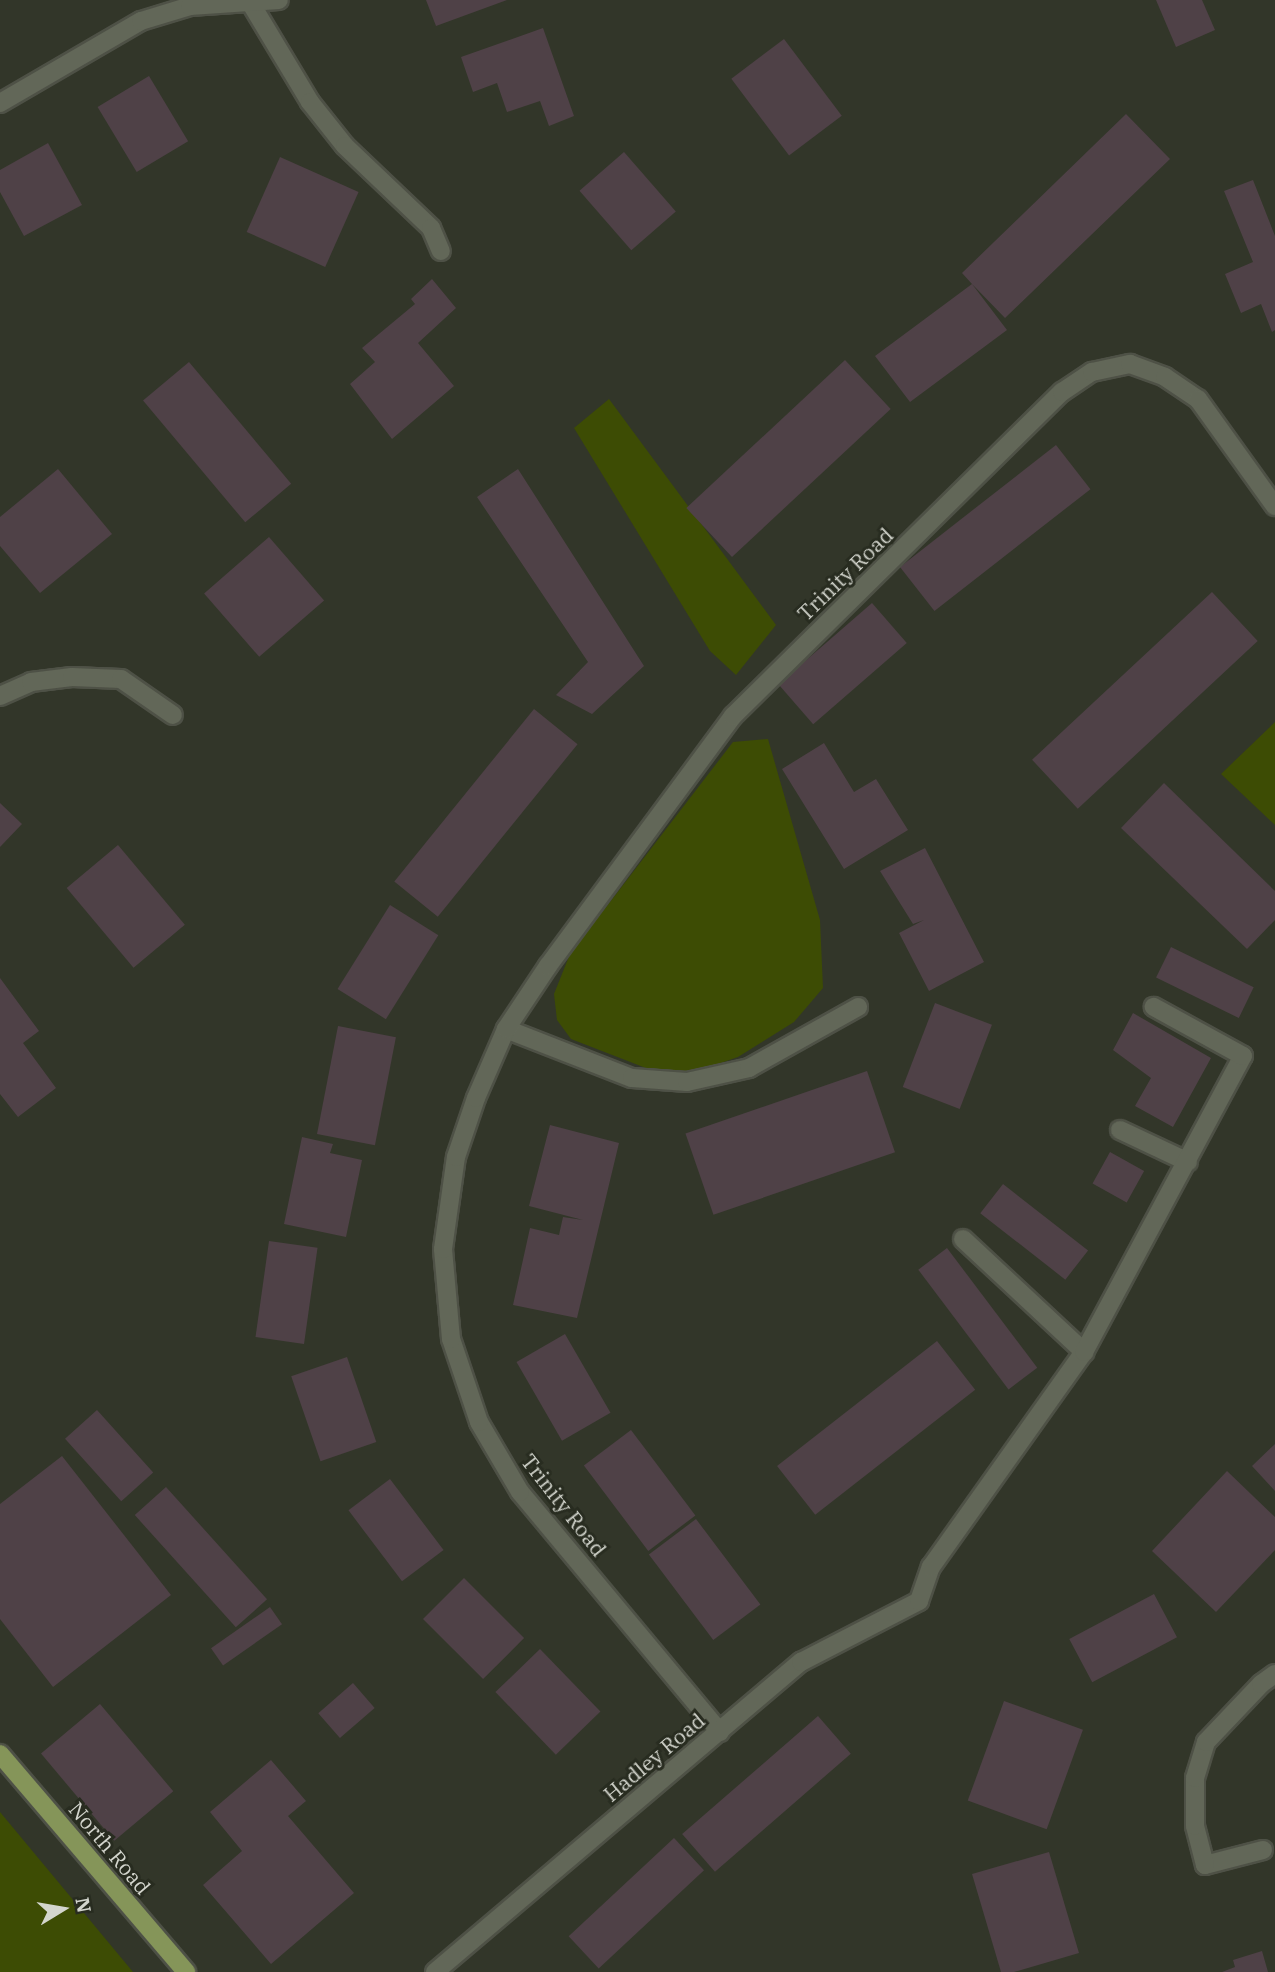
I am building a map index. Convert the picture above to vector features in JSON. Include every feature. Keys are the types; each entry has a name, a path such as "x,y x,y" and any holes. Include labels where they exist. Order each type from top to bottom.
{"main road":[{"name":"North Road","path":"0,1754 186,1972"}],"street":[{"path":"0,103 141,21 190,6 279,0"},
{"path":"250,2 310,102 345,146 431,228 441,251"},
{"name":"Trinity Road","path":"720,1732 520,1492 479,1422 451,1339 443,1249 456,1157 476,1098 506,1029 548,966 733,716 1062,392 1092,372 1130,365 1165,377 1198,399 1275,506"},
{"path":"0,696 31,682 72,677 121,679 173,715"},
{"path":"506,1029 632,1078 687,1082 749,1068 858,1007"},
{"path":"963,1239 1084,1352 1243,1056 1154,1007"},
{"path":"1120,1130 1188,1162"},
{"name":"Hadley Road","path":"435,1972 801,1662 919,1601 931,1567 1084,1352"},
{"path":"1263,1850 1205,1865 1195,1826 1195,1778 1206,1742 1261,1684 1275,1674"}],"green space":[{"path":"609,399 776,625 736,675 710,651 574,428"},
{"path":"1275,722 1275,825 1221,774"},
{"path":"768,739 820,920 823,988 794,1022 738,1057 692,1073 651,1070 571,1039 557,1020 554,994 570,954 733,742"},
{"path":"0,1812 133,1972 0,1972"}],"building":[{"path":"426,0 507,0 436,26"},
{"path":"1156,0 1202,0 1215,30 1176,47"},
{"path":"543,28 574,116 549,126 540,101 507,112 497,83 473,92 461,57"},
{"path":"784,39 842,116 789,155 731,79"},
{"path":"149,76 188,141 137,172 98,107"},
{"path":"1126,114 1170,159 1005,318 962,273"},
{"path":"48,143 82,205 24,236 0,192 0,170"},
{"path":"624,152 676,212 631,250 579,191"},
{"path":"280,157 359,192 325,267 247,232"},
{"path":"1253,180 1275,236 1275,330 1272,332 1261,304 1241,313 1225,274 1253,262 1224,191"},
{"path":"432,279 456,308 418,343 454,386 392,439 350,384 375,362 362,348 415,304 411,299"},
{"path":"972,284 1007,330 910,402 875,356"},
{"path":"845,360 891,409 732,557 686,508"},
{"path":"189,362 291,484 245,522 143,401"},
{"path":"1056,445 1090,489 934,611 900,567"},
{"path":"58,469 112,534 40,593 0,546 0,517"},
{"path":"518,469 644,666 592,714 556,695 588,662 477,497"},
{"path":"269,537 324,600 259,657 204,593"},
{"path":"1212,592 1258,641 1078,809 1032,760"},
{"path":"872,603 907,643 813,724 778,684"},
{"path":"534,709 578,744 438,917 394,882"},
{"path":"824,743 854,792 876,779 908,830 844,869 782,769"},
{"path":"1164,783 1275,891 1275,920 1247,949 1121,828"},
{"path":"0,803 22,824 0,847"},
{"path":"118,845 185,925 134,968 67,888"},
{"path":"925,848 984,962 929,991 899,933 924,920 913,924 880,871"},
{"path":"390,905 438,935 386,1019 338,989"},
{"path":"1171,947 1254,987 1239,1018 1156,978"},
{"path":"0,978 39,1031 23,1043 56,1088 18,1117 0,1094"},
{"path":"935,1003 992,1025 960,1109 903,1087"},
{"path":"1133,1013 1211,1058 1173,1127 1135,1106 1151,1078 1113,1050"},
{"path":"338,1026 396,1037 375,1145 317,1134"},
{"path":"867,1071 895,1152 713,1215 685,1134"},
{"path":"550,1125 619,1143 577,1318 513,1305 530,1228 559,1235 563,1217 583,1220 529,1206"},
{"path":"302,1137 333,1144 330,1153 362,1160 346,1237 284,1224"},
{"path":"1110,1152 1144,1171 1127,1202 1093,1183"},
{"path":"1003,1184 1088,1250 1065,1280 980,1213"},
{"path":"269,1241 318,1248 304,1344 256,1337"},
{"path":"947,1248 1037,1368 1009,1389 918,1270"},
{"path":"565,1334 610,1413 562,1441 517,1362"},
{"path":"937,1341 975,1390 815,1515 777,1466"},
{"path":"347,1357 376,1442 321,1461 291,1376"},
{"path":"97,1410 153,1472 121,1501 65,1439"},
{"path":"631,1430 695,1515 648,1551 584,1466"},
{"path":"1275,1444 1275,1491 1252,1466"},
{"path":"62,1456 171,1595 53,1687 0,1619 0,1504"},
{"path":"1227,1471 1275,1517 1275,1550 1216,1612 1152,1551"},
{"path":"390,1479 444,1550 402,1581 348,1510"},
{"path":"166,1487 267,1599 236,1627 135,1515"},
{"path":"696,1519 760,1604 713,1640 649,1555"},
{"path":"464,1578 524,1638 483,1679 423,1619"},
{"path":"1154,1594 1177,1637 1092,1682 1069,1639"},
{"path":"270,1607 282,1624 223,1665 211,1648"},
{"path":"540,1649 600,1712 556,1755 495,1692"},
{"path":"353,1683 375,1708 340,1738 318,1713"},
{"path":"1004,1701 1083,1730 1047,1829 968,1801"},
{"path":"100,1704 173,1791 114,1841 41,1753"},
{"path":"818,1716 851,1754 715,1872 682,1834"},
{"path":"271,1760 306,1801 288,1816 354,1893 271,1964 203,1885 242,1851 210,1812"},
{"path":"674,1838 704,1870 599,1968 569,1936"},
{"path":"1049,1852 1079,1953 1014,1972 1001,1972 972,1874"},
{"path":"1262,1951 1268,1972 1222,1972 1235,1967 1233,1960"}]}
